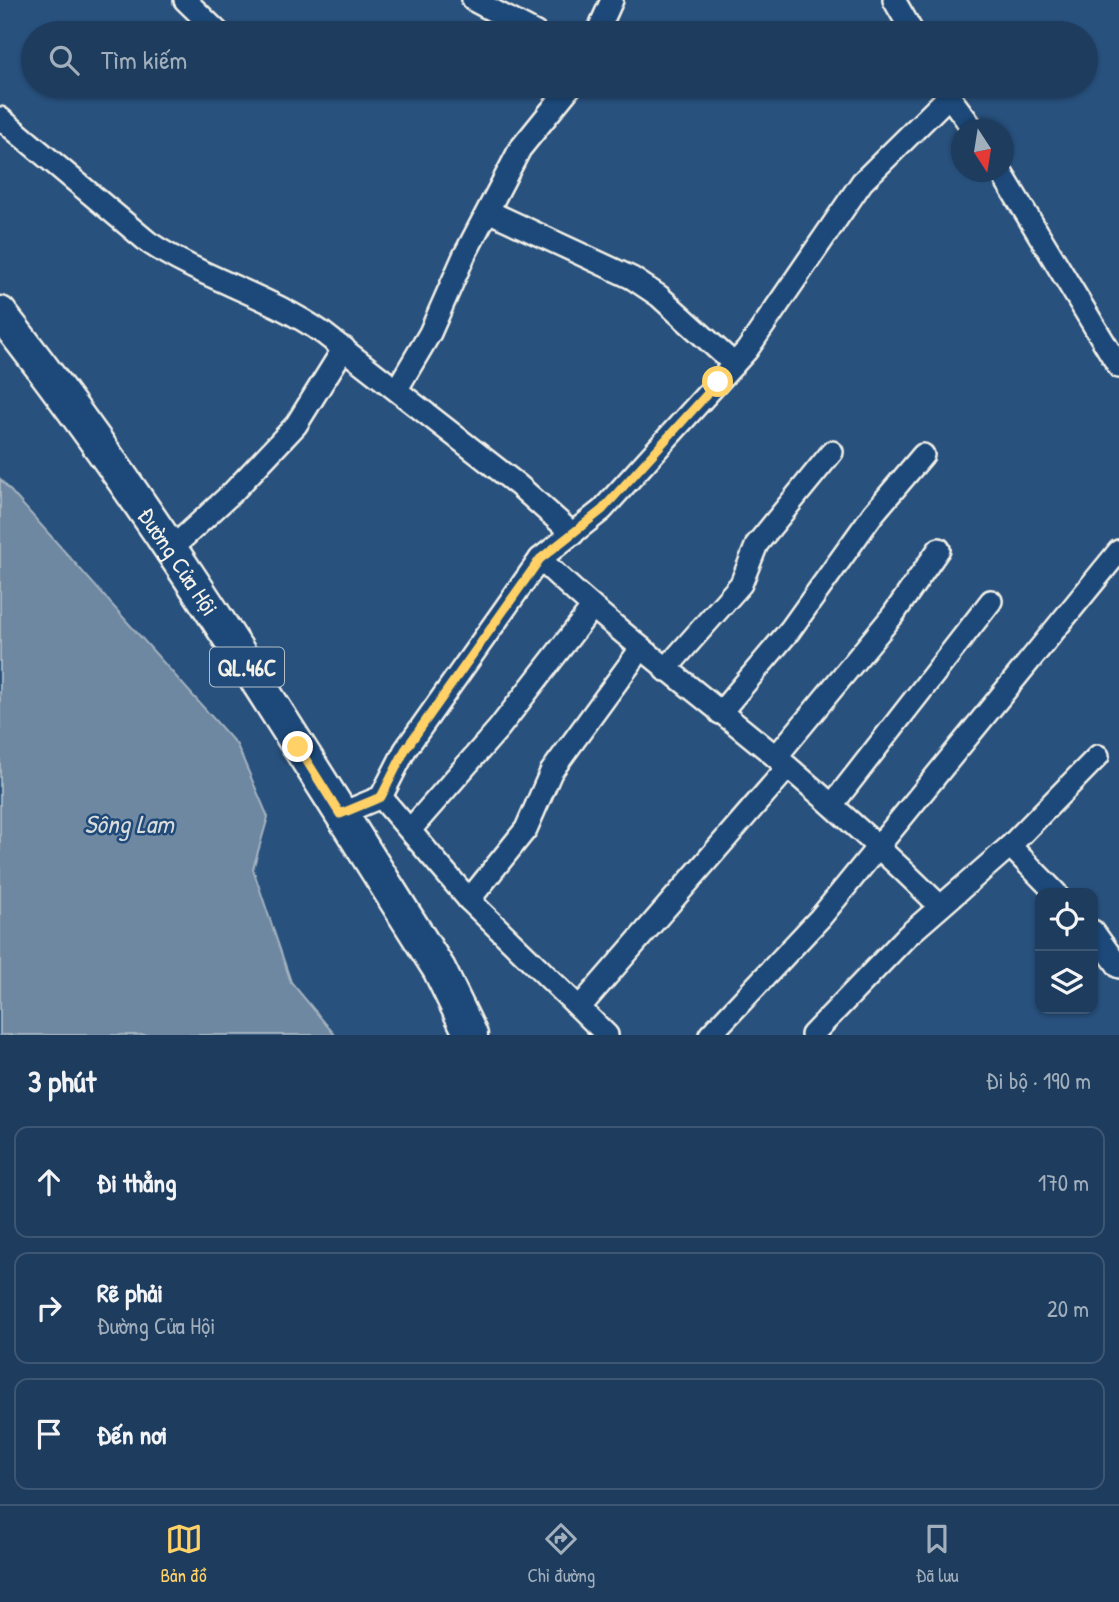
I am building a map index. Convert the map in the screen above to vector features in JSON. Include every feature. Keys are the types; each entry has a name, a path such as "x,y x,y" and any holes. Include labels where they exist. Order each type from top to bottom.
{"main road":[{"name":"Đường Cửa Hội","path":"0,313 53,381 171,549 439,969 471,1035"}],"street":[{"path":"185,0 207,21"},
{"path":"473,0 513,21"},
{"path":"602,21 612,0"},
{"path":"894,0 906,21"},
{"path":"397,389 430,333 464,256 520,149 561,98"},
{"path":"340,814 381,797 405,750 540,559 602,510 760,334 862,182 939,98"},
{"path":"950,98 966,119"},
{"path":"0,118 148,242 194,269 293,313 344,348 518,485 572,534"},
{"path":"1007,182 1119,366"},
{"path":"488,211 632,278 659,296 734,364"},
{"path":"171,549 233,492 296,425 344,348"},
{"path":"665,670 741,584 757,544 832,452"},
{"path":"720,713 790,630 873,514 923,455"},
{"path":"580,1007 782,762 893,615 939,549"},
{"path":"710,1035 771,974 880,847 1119,551"},
{"path":"540,559 640,650 832,805 880,847 940,906"},
{"path":"832,805 991,601"},
{"path":"410,830 499,728 592,608"},
{"path":"469,900 526,829 551,772 640,650"},
{"path":"812,1035 907,936 1010,846 1098,756"},
{"path":"381,797 469,900 607,1035"},
{"path":"1010,846 1051,888"},
{"path":"1098,938 1119,967"}],"water":[{"name":"Sông Lam","path":"0,479 237,745 268,817 253,869 291,982 335,1035 0,1035"}],"route":[{"path":"298,747 340,814 381,797 405,750 540,559 602,510 718,382"}]}
